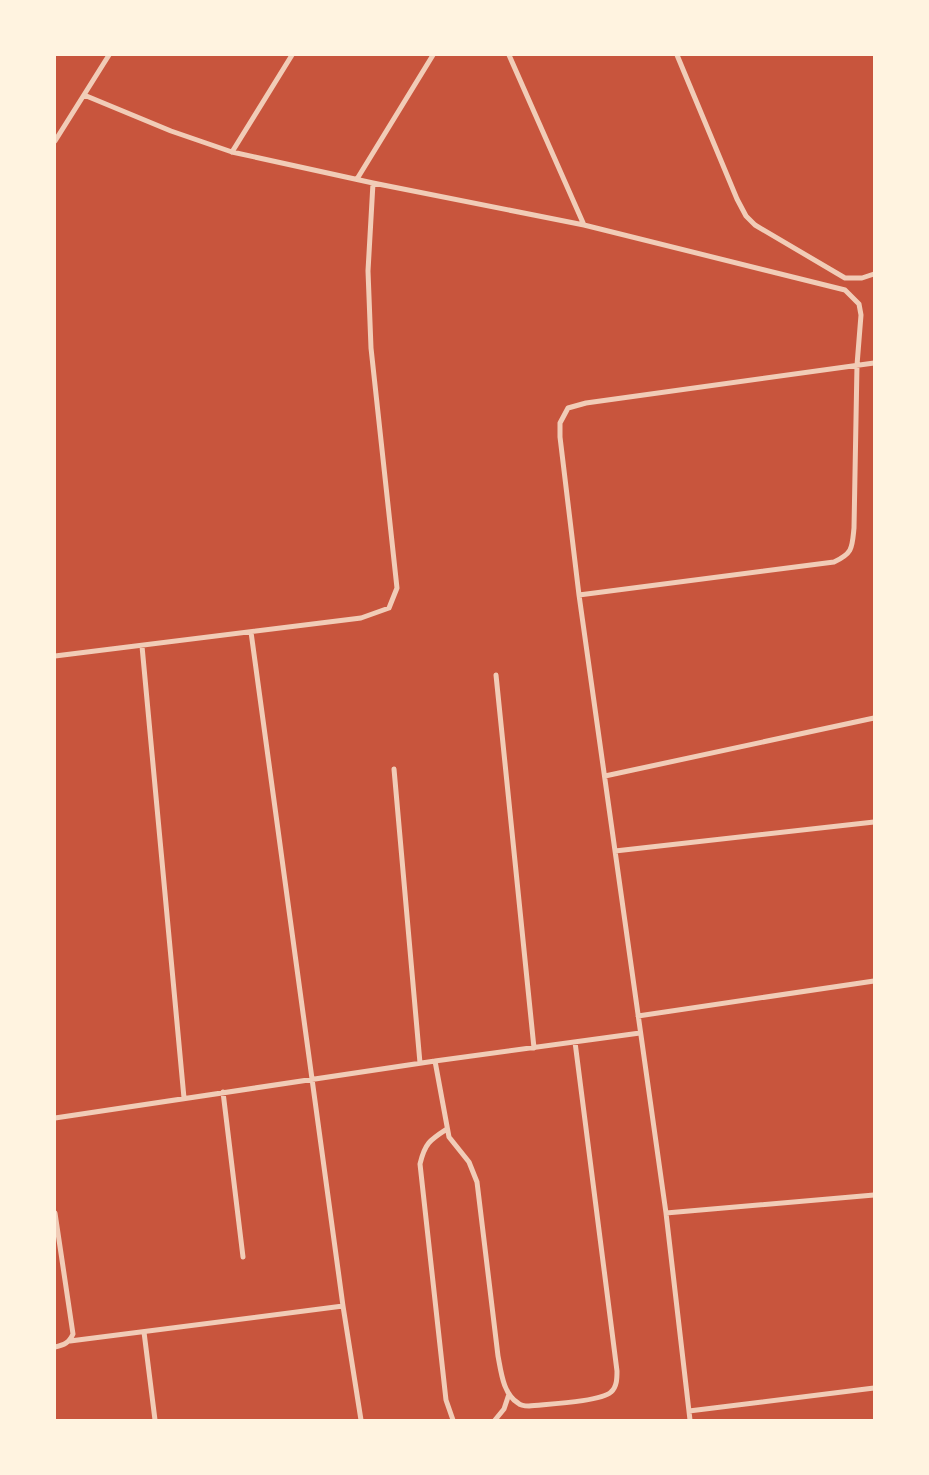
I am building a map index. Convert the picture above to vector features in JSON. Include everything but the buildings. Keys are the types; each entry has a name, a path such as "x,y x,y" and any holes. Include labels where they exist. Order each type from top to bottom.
{"street":[{"path":"55,141 109,55"},
{"path":"232,152 292,55"},
{"path":"357,180 433,55"},
{"path":"509,55 584,225"},
{"path":"677,55 737,199 746,216 755,225 845,278 862,278 874,274"},
{"path":"84,95 171,131 232,152 357,180 584,225 845,290 859,304 861,315 857,365 854,528 852,546 846,557 834,562 579,596"},
{"path":"55,656 361,618 389,608 397,588 370,332 368,271 373,183"},
{"path":"690,1420 666,1213 579,596 560,437 560,423 568,408 586,403 874,363"},
{"path":"251,632 343,1306 361,1420"},
{"path":"142,646 184,1098"},
{"path":"496,675 534,1048"},
{"path":"605,776 874,718"},
{"path":"394,769 420,1063"},
{"path":"615,852 874,822"},
{"path":"638,1016 874,981"},
{"path":"55,1118 420,1063 640,1033"},
{"path":"435,1061 449,1137 469,1162 477,1182 498,1356 502,1376 509,1394 518,1404 529,1406 600,1398 611,1392 617,1383 617,1370 575,1042"},
{"path":"223,1092 243,1256"},
{"path":"447,1129 431,1139 423,1149 420,1164 446,1400 452,1420"},
{"path":"666,1213 874,1195"},
{"path":"55,1213 73,1334 70,1341"},
{"path":"55,1347 63,1346 70,1341 343,1306"},
{"path":"144,1332 155,1420"},
{"path":"689,1411 874,1388"},
{"path":"495,1420 504,1409 509,1394"}]}
